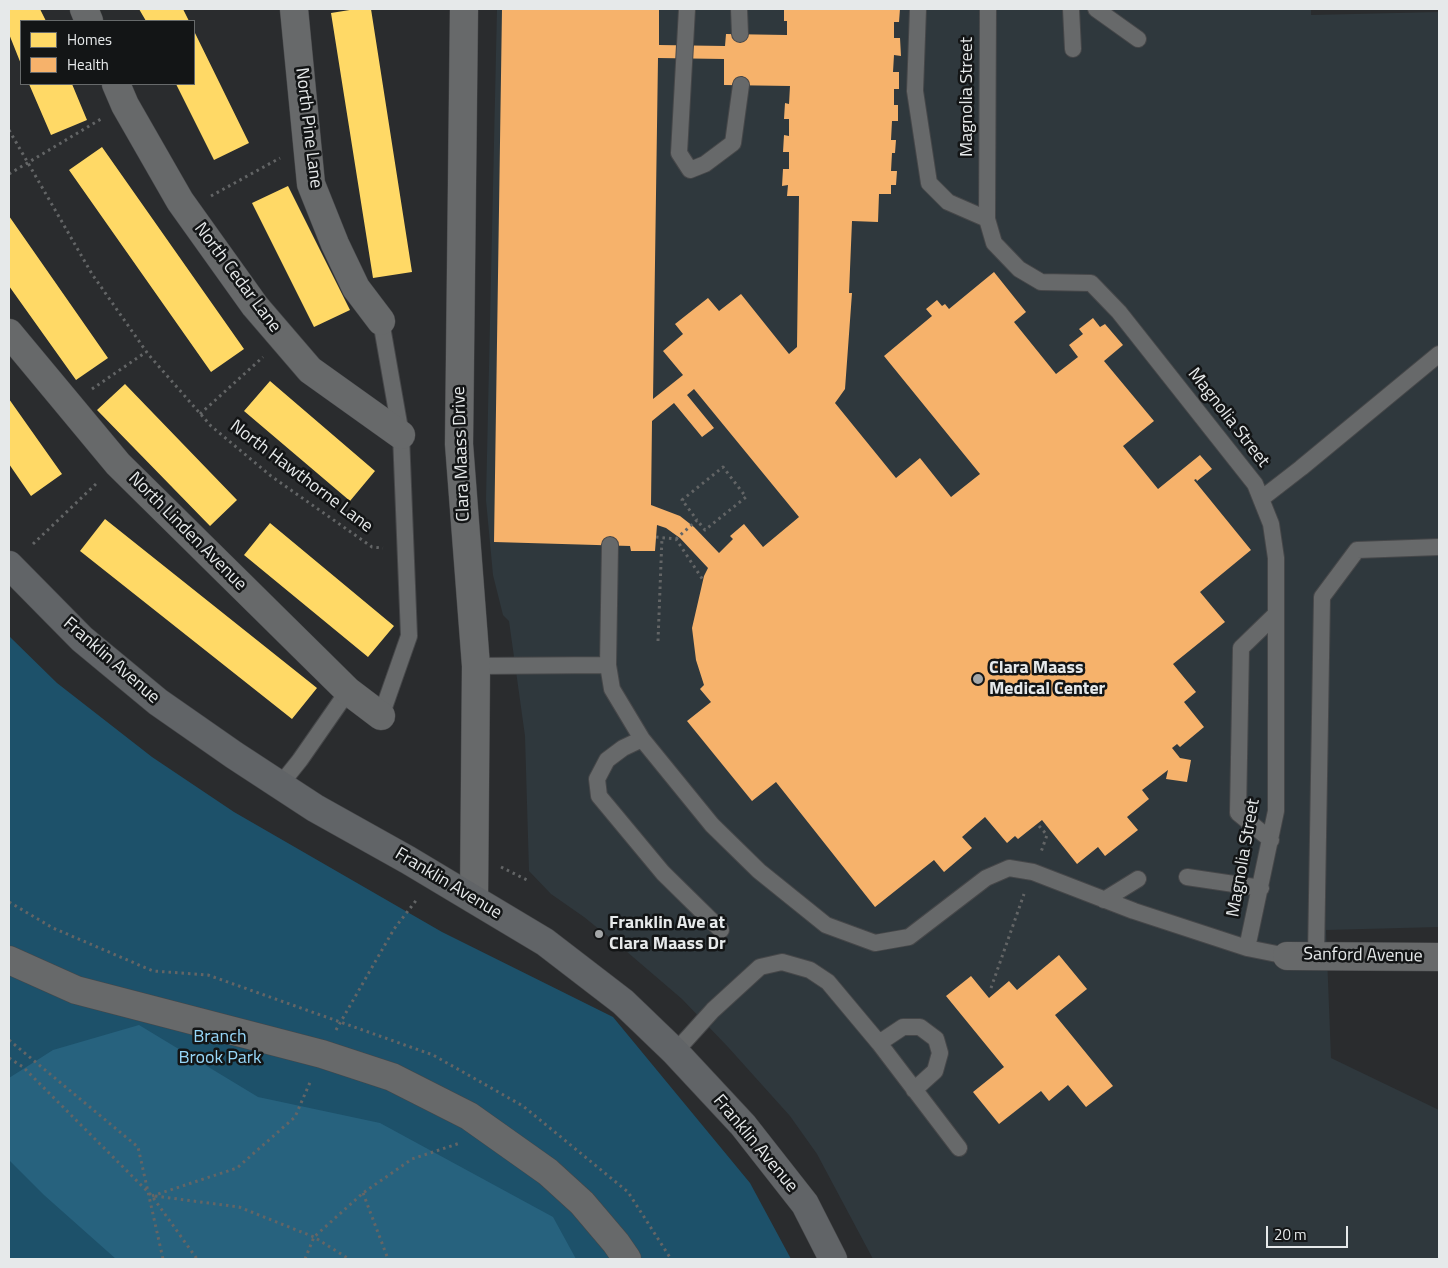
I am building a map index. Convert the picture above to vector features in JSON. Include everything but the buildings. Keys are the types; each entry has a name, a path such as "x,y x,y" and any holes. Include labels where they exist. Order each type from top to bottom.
{"main road":[{"name":"Franklin Avenue","path":"9,565 82,639 158,702 315,808 545,942 623,1002 675,1052 743,1125 805,1204 833,1259"}],"street":[{"name":"North Pine Lane","path":"294,9 311,184 335,244 356,288 381,321"},
{"name":"Clara Maass Drive","path":"464,9 459,444 476,666 474,899"},
{"name":"North Cedar Lane","path":"121,94 186,210 255,306 310,370 401,435"},
{"name":"North Linden Avenue","path":"9,333 118,464 348,691 381,716"},
{"name":"Sanford Avenue","path":"1287,956 1439,957"},
{"path":"9,960 76,990 322,1054 392,1077 470,1116 548,1172 582,1203 616,1243 626,1259"}],"lane":[{"path":"687,9 680,153 690,170 705,164 733,143 741,85"},
{"path":"739,9 740,34"},
{"path":"918,9 915,91 929,183 948,202 987,219"},
{"name":"Magnolia Street","path":"988,9 987,219 994,243 1019,269 1041,282 1091,283 1119,312 1255,484 1271,524 1275,549 1276,811 1248,948"},
{"path":"1071,9 1072,49"},
{"path":"1096,9 1138,39"},
{"path":"381,321 401,435 409,636 381,716"},
{"path":"1261,499 1439,354"},
{"path":"610,545 608,665 612,689 642,739 712,826 759,872 826,925 875,943 909,937 986,878 1009,868 1033,872 1134,912 1248,948 1287,956"},
{"path":"1316,956 1322,597 1357,550 1439,547"},
{"path":"1270,840 1238,813 1241,648 1276,614"},
{"path":"476,666 608,665"},
{"path":"280,785 300,760 348,691"},
{"path":"642,739 624,748 608,760 597,779 598,796 663,873 722,930"},
{"path":"1187,876 1261,888"},
{"path":"1104,900 1138,878"},
{"path":"675,1052 713,1010 760,967 782,962 810,970 828,982 879,1043 959,1148"},
{"path":"879,1043 903,1027 920,1027 936,1039 940,1053 935,1071 914,1090"}],"path":[{"path":"9,174 28,163 121,94"},
{"name":"North Hawthorne Lane","path":"9,130 92,274 146,352 211,426 271,476 372,547 405,549"},
{"path":"186,210 307,144"},
{"path":"200,414 283,339"},
{"path":"70,406 146,352"},
{"path":"33,544 118,464"},
{"path":"723,467 746,497 705,530 698,520 682,500 723,467"},
{"path":"676,539 698,520"},
{"path":"656,537 676,539 703,580"},
{"path":"658,640 662,537"},
{"path":"1039,826 1047,835 1040,855"},
{"path":"991,988 1024,894"},
{"path":"341,1022 394,929 412,906"},
{"path":"9,1040 138,1146 163,1259"},
{"path":"152,1196 236,1168 295,1117 322,1054"},
{"path":"9,1058 23,1067 152,1196 197,1259"},
{"path":"305,1259 314,1238 363,1193 412,1160 494,1132"},
{"path":"363,1193 388,1259"},
{"path":"152,1196 238,1207 314,1238 350,1259"}],"shaded area":[{"name":"Clara Maass Medical Center","path":"497,9 1311,9 1311,15 1439,12 1439,927 1326,930 1331,1058 1439,1110 1439,1259 873,1259 817,1154 790,1116 682,999 584,917 551,894 529,871 525,736 509,621 503,615 493,575 486,500"},
{"path":"139,1025 258,1097 380,1123 553,1217 576,1259 116,1259 44,1195 9,1160 9,1078 53,1050"}],"green space":[{"name":"Branch Brook Park","path":"9,636 57,683 152,757 234,812 442,932 613,1017 750,1183 791,1259 9,1259"}],"place":[{"name":"Clara Maass Medical Center","path":"978,679"},
{"name":"Franklin Ave at Clara Maass Dr","path":"599,934"}]}
